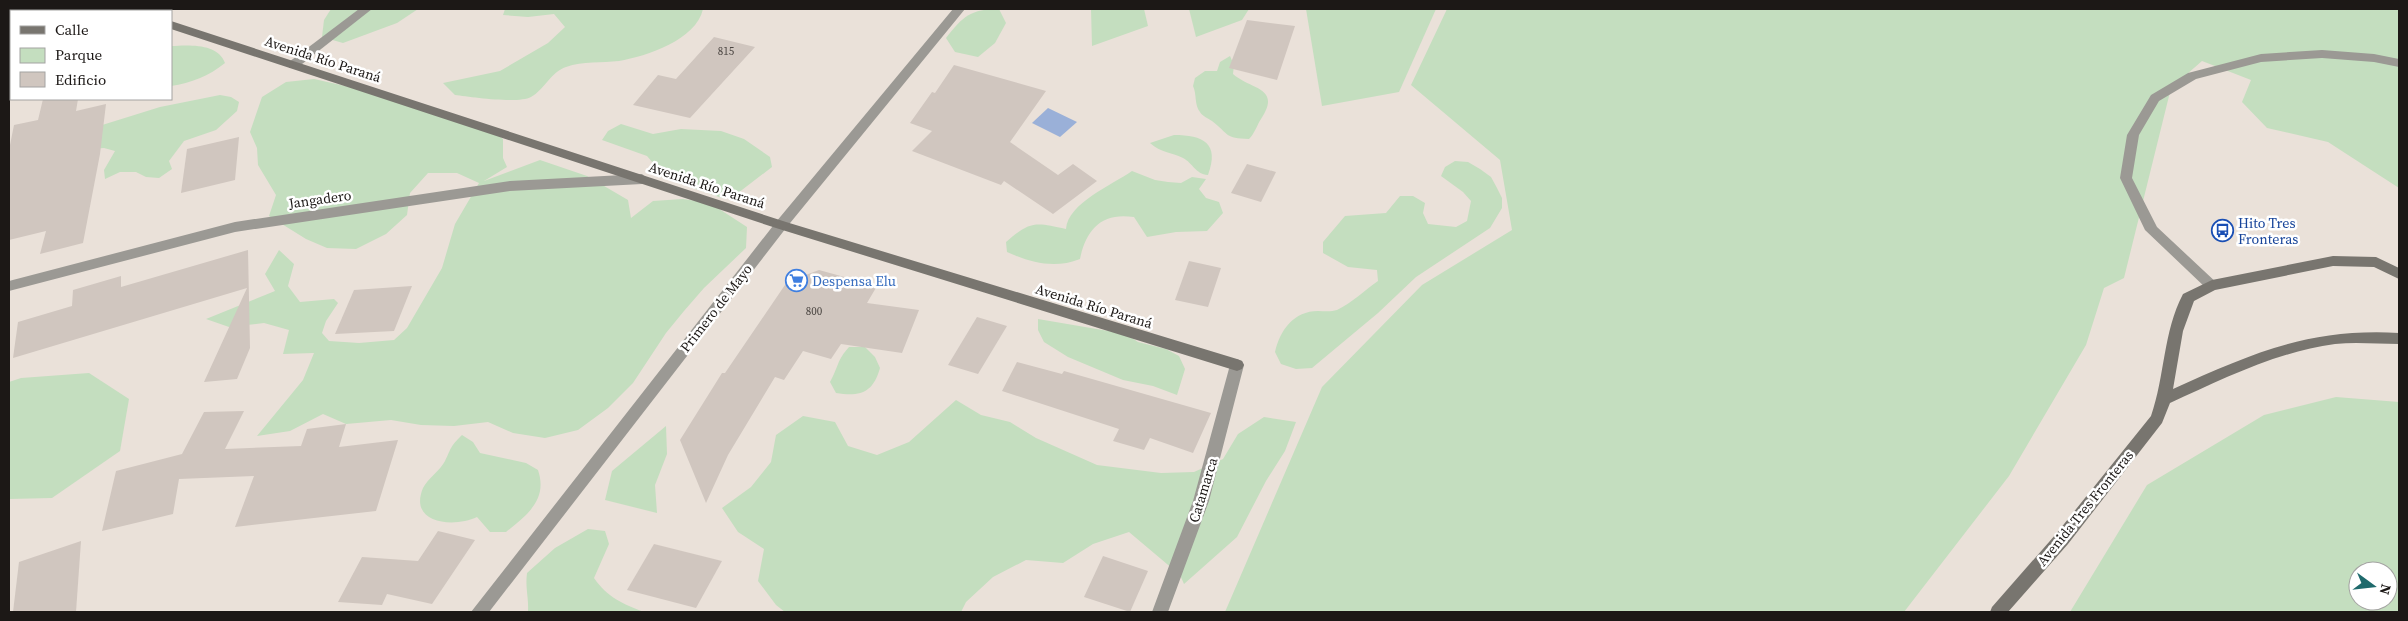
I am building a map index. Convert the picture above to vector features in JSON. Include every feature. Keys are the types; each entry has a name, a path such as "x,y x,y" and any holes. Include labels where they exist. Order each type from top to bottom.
{"main road":[{"name":"Avenida Río Paraná","path":"172,25 781,225 1237,365"},
{"name":"Avenida Tres Fronteras","path":"1998,612 2062,539 2157,418 2164,399 2176,331 2188,298 2212,284 2333,261 2376,262 2399,274"},
{"path":"2164,399 2270,353 2320,339 2373,336 2399,339"}],"street":[{"path":"293,65 366,9"},
{"name":"Primero de Mayo","path":"478,612 781,225 959,9"},
{"path":"2212,284 2152,230 2126,178 2133,135 2156,98 2192,76 2261,58 2322,54 2374,58 2399,63"},
{"name":"Jangadero","path":"9,286 235,227 510,186 642,179"},
{"name":"Catamarca","path":"1160,612 1201,501 1237,365"}],"green space":[{"path":"331,9 418,9 397,23 343,43 322,37 324,20"},
{"path":"505,9 703,9 699,20 691,30 669,45 630,59 566,67 556,73 531,97 505,100 455,95 443,83 500,71 548,43 565,27 554,14 528,17 503,15"},
{"path":"999,9 1006,23 995,43 978,57 955,52 946,38 963,19 981,10"},
{"path":"1091,9 1144,9 1148,26 1092,46"},
{"path":"1189,9 1249,9 1242,20 1196,37"},
{"path":"1306,9 1436,9 1399,92 1322,106"},
{"path":"1447,9 2399,9 2399,188 2328,142 2267,128 2242,102 2251,80 2202,61 2171,88 2124,278 2104,288 2086,345 2009,476 1904,612 1225,612 1322,387 1422,285 1512,230 1500,160 1411,85"},
{"path":"172,46 202,47 210,49 221,56 225,63 213,72 186,83 172,86"},
{"path":"1230,56 1234,65 1233,74 1262,90 1268,101 1267,109 1249,139 1231,137 1202,115 1197,106 1193,86 1195,78 1205,71 1217,71 1220,62"},
{"path":"314,79 381,94 488,127 503,139 503,158 507,167 484,181 540,160 587,176 628,200 631,218 653,201 683,199 710,203 747,227 746,248 704,288 684,311 666,333 633,383 608,408 578,430 545,438 513,433 488,422 454,426 421,425 391,420 346,424 323,414 290,431 257,436 303,380 314,353 283,354 289,330 264,323 229,327 206,319 275,291 265,274 279,250 294,264 288,286 300,302 334,299 338,303 326,321 322,333 329,341 359,343 394,340 407,328 442,268 455,224 479,183 457,173 428,173 410,193 407,215 386,234 356,249 327,248 306,239 269,216 276,195 258,165 257,148 250,132 262,97 286,82"},
{"path":"220,95 231,97 239,102 237,111 216,130 184,141 169,161 172,169 159,178 146,177 136,172 120,172 105,179 104,170 115,151 104,148 90,149 99,126 160,107"},
{"path":"621,124 653,134 681,129 721,131 744,139 770,157 772,167 738,193 722,198 664,178 655,172 653,163 647,156 602,140 608,131"},
{"path":"1174,135 1201,139 1206,143 1212,155 1208,175 1200,173 1183,158 1162,151 1150,143"},
{"path":"1455,161 1468,162 1480,169 1491,177 1497,188 1502,198 1502,208 1490,228 1416,277 1378,313 1312,368 1296,369 1281,364 1275,352 1280,336 1289,323 1302,314 1309,312 1337,310 1378,281 1377,270 1348,267 1323,253 1323,242 1345,216 1386,213 1400,196 1413,196 1425,203 1423,213 1428,224 1456,227 1467,221 1471,201 1463,192 1441,176 1445,167"},
{"path":"1132,171 1155,180 1168,182 1181,183 1192,177 1206,179 1199,189 1206,198 1219,202 1223,213 1207,231 1176,232 1147,237 1134,217 1113,217 1104,220 1091,231 1086,239 1080,259 1061,264 1034,262 1007,252 1006,242 1027,227 1040,224 1066,229 1074,211 1082,203"},
{"path":"1038,319 1126,334 1138,342 1166,349 1179,356 1185,369 1177,395 1153,386 1123,380 1068,357 1044,342 1038,330"},
{"path":"849,347 865,347 875,357 880,368 874,383 864,391 852,394 836,393 830,382 840,360"},
{"path":"89,373 129,399 120,451 52,498 9,499 9,382 21,378"},
{"path":"2336,397 2399,402 2399,612 2070,612 2147,485 2264,415"},
{"path":"956,400 981,415 1010,422 1036,438 1097,465 1161,473 1194,472 1223,459 1238,434 1264,417 1296,422 1285,451 1266,481 1237,537 1184,584 1180,575 1129,532 1093,544 1063,563 1026,560 993,577 966,602 961,612 785,612 776,605 758,581 764,549 738,532 722,508 751,487 771,462 776,435 803,416 835,422 848,446 877,455 909,442"},
{"path":"666,426 667,454 655,485 657,513 605,500 612,471"},
{"path":"462,435 473,442 480,453 526,463 538,470 540,490 534,506 506,532 490,532 477,517 457,522 436,520 427,516 422,509 420,500 423,488 443,465 453,445"},
{"path":"588,529 605,531 609,544 594,578 604,590 616,599 644,612 528,612 527,573 555,548"}],"water":[{"path":"1048,108 1077,122 1060,137 1032,123"}],"building":[{"path":"1247,20 1295,26 1277,80 1229,68"},
{"path":"714,37 755,47 690,118 633,105 658,75 676,79"},
{"path":"954,65 1046,91 1010,142 1058,175 1073,164 1097,181 1053,214 1004,181 1001,185 912,151 932,131 910,123 932,92 935,93"},
{"path":"43,100 78,100 76,111 106,104 100,154 83,243 40,254 46,231 9,240 9,150 14,125 38,120"},
{"path":"239,137 235,180 181,193 187,149"},
{"path":"1247,164 1276,172 1261,202 1231,193"},
{"path":"248,250 250,348 237,379 204,382 247,288 13,358 18,322 72,306 73,290 121,276 121,287"},
{"path":"1189,261 1221,268 1208,307 1175,300"},
{"path":"819,270 877,286 867,303 919,310 902,353 841,344 831,359 803,351 784,380 775,377 728,455 706,503 680,440 722,373 725,373 787,282"},
{"path":"412,286 394,331 335,334 354,290"},
{"path":"977,317 1007,326 978,374 948,365"},
{"path":"1017,362 1062,374 1064,371 1211,413 1193,453 1150,438 1144,450 1113,441 1119,429 1002,391"},
{"path":"244,411 225,449 301,446 307,429 346,424 339,447 398,440 376,511 235,527 254,476 179,479 173,514 102,531 116,471 182,454 204,412"},
{"path":"438,531 475,540 432,604 387,594 382,605 338,602 362,557 418,561"},
{"path":"81,541 76,612 13,612 19,562"},
{"path":"654,544 722,561 696,608 627,590"},
{"path":"1103,556 1148,571 1130,612 1084,597"}],"place":[{"name":"Hito Tres Fronteras","path":"2222,231"},
{"name":"Despensa Elu","path":"796,281"}]}
